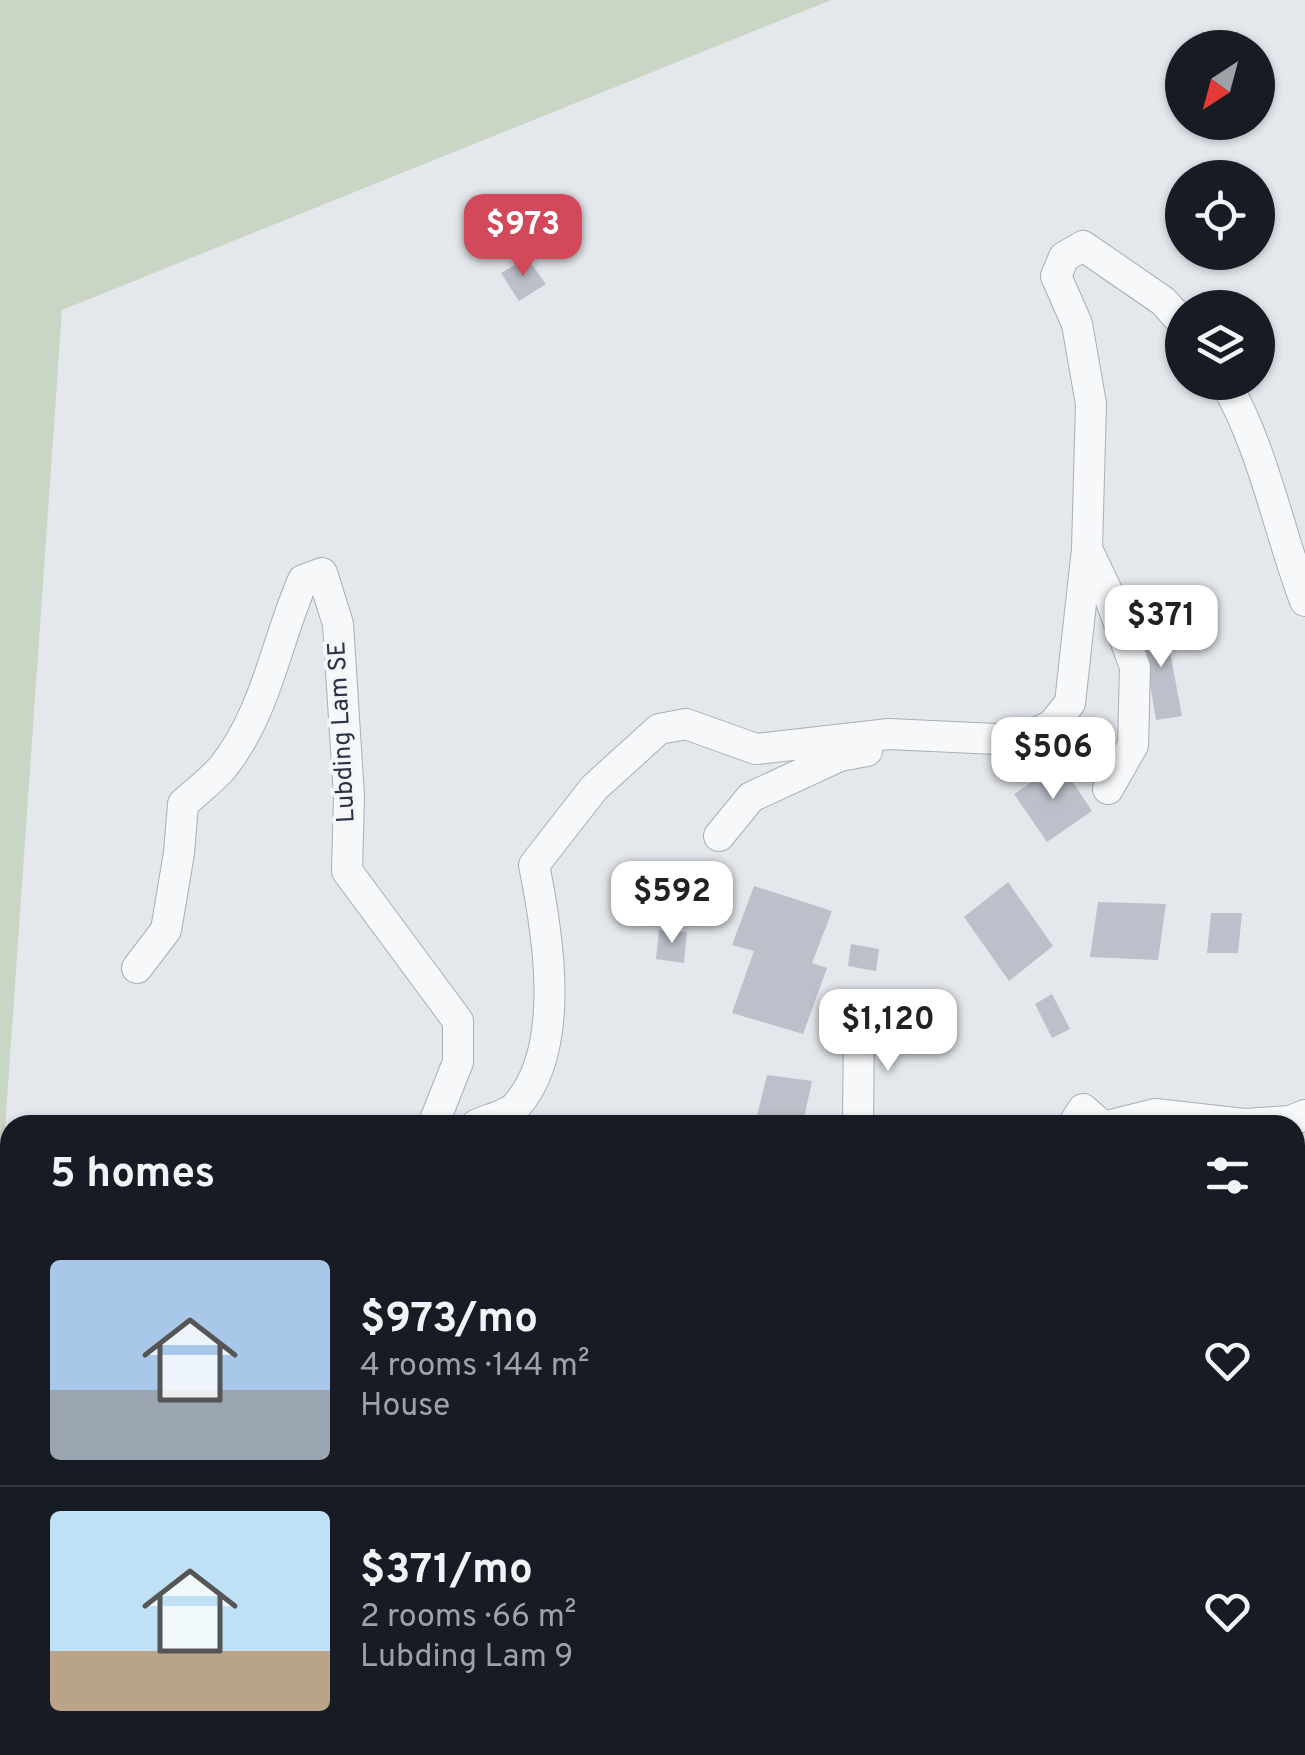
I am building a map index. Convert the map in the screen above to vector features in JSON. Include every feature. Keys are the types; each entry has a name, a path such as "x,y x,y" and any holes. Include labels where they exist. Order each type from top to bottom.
{"street":[{"path":"514,1115 541,1068 548,1007 547,957 534,865 594,788 658,729 686,724 756,749 888,734 1018,740 1051,726 1070,703 1086,549 1091,404 1076,324 1056,276 1064,256 1083,246 1165,303"},
{"path":"1235,400 1263,468 1282,541 1305,602"},
{"path":"1086,549 1108,593 1134,667 1133,745 1108,790"},
{"name":"Lubding Lam SE","path":"137,968 166,930 184,804 223,767 258,710 303,580 322,573 338,624 349,796 346,871 458,1022 458,1062 437,1115"},
{"path":"719,836 752,797 840,756 869,751 888,734"},
{"path":"858,1115 859,1024"}],"green space":[{"path":"0,0 831,0 62,310 6,1115 0,1115"}],"building":[{"path":"527,258 546,284 519,301 501,273"},
{"path":"1164,620 1182,716 1156,720 1140,623"},
{"path":"1060,763 1092,811 1047,842 1014,794"},
{"path":"1008,882 1053,946 1009,981 964,917"},
{"path":"754,886 832,911 812,963 827,968 803,1034 732,1013 754,951 732,945"},
{"path":"1098,902 1166,904 1158,960 1090,957"},
{"path":"1211,913 1242,913 1238,953 1207,953"},
{"path":"659,930 687,932 684,963 656,959"},
{"path":"851,944 879,949 876,971 848,966"},
{"path":"1052,994 1070,1029 1052,1038 1035,1004"},
{"path":"767,1075 812,1081 805,1115 757,1115"}]}
